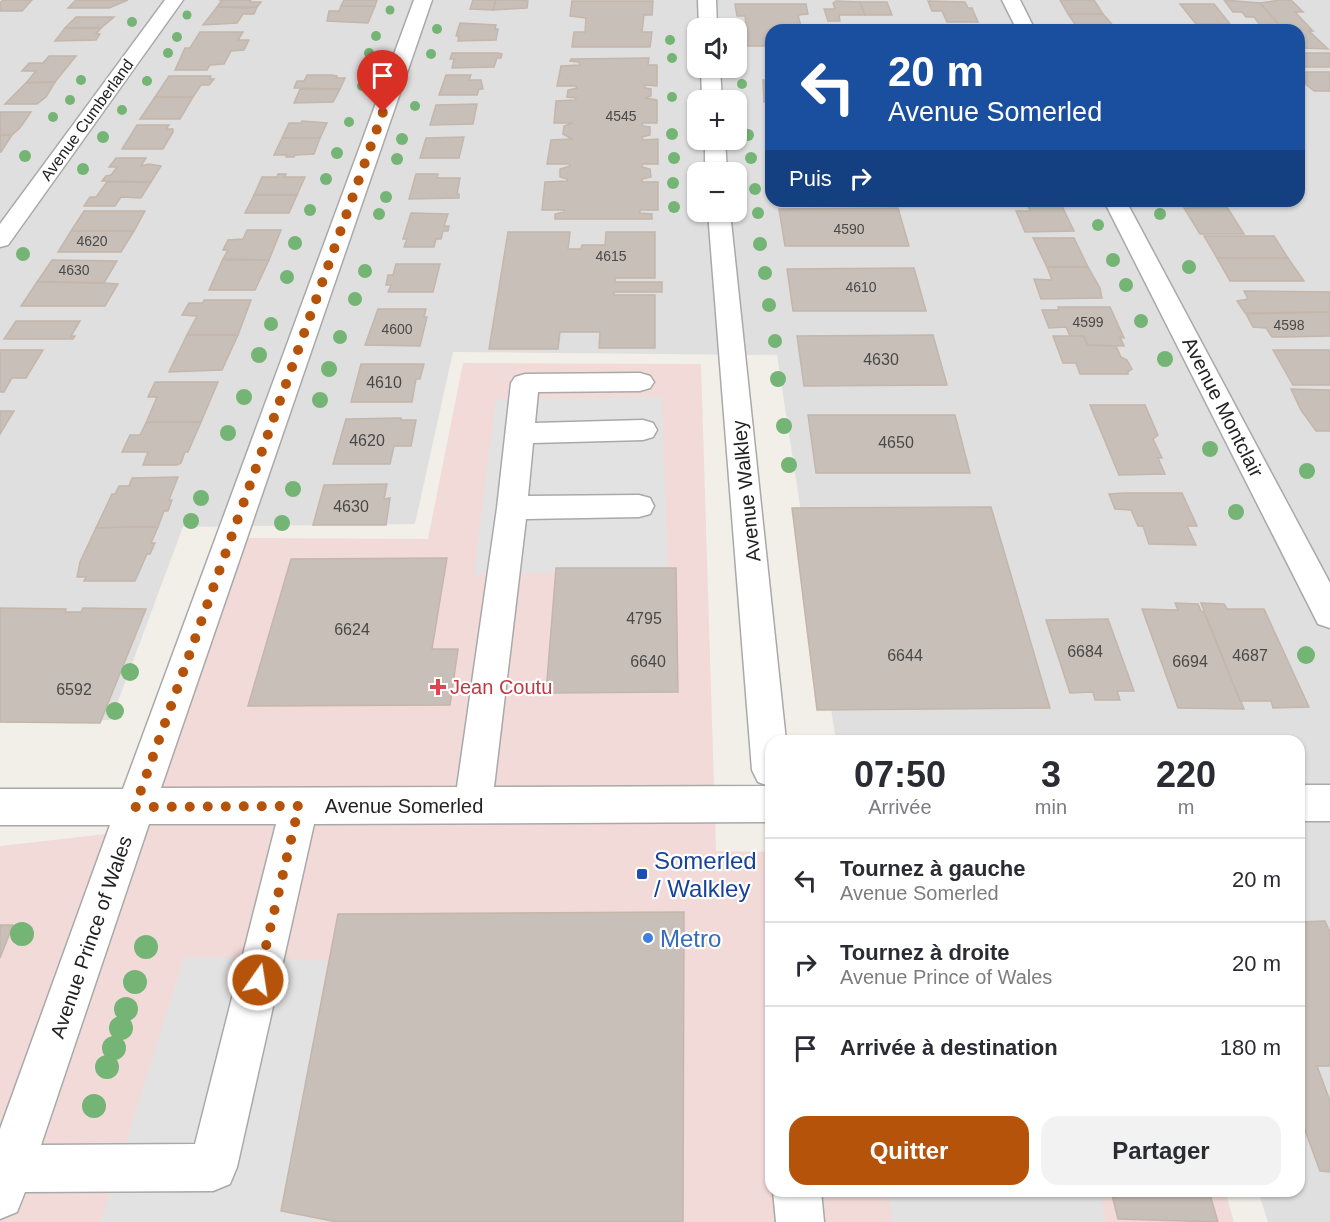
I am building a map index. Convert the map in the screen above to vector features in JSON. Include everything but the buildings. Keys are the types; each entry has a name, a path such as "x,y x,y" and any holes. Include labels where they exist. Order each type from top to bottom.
{"street":[{"name":"Avenue Cumberland","path":"0,240 174,0"},
{"name":"Avenue Prince of Wales","path":"5,1182 135,807 423,0"},
{"path":"706,0 707,18"},
{"path":"1011,0 1023,24"},
{"name":"Avenue Montclair","path":"1118,207 1330,614"},
{"name":"Avenue Walkley","path":"720,222 768,735"},
{"path":"473,806 512,508 525,382 640,382"},
{"path":"520,433 643,430"},
{"path":"512,508 639,507"},
{"path":"1305,803 1330,803"},
{"name":"Avenue Somerled","path":"0,807 765,804"},
{"path":"5,1182 213,1167 299,806"},
{"path":"798,1197 800,1222"}],"shaded area":[{"path":"0,0 1330,0 1330,1222 1268,1222 1260,1197 1305,1197 1305,735 835,735 777,355 453,352 415,524 183,527 111,720 0,723"},
{"path":"463,363 701,364 716,851 765,852 765,1197 1227,1197 1234,1222 0,1222 0,846 142,830 244,538 428,539"},
{"path":"662,397 668,571 474,574 496,399"},
{"path":"184,957 382,962 333,1222 101,1222"},
{"path":"889,1197 1100,1197 1106,1222 892,1222"}],"place":[{"name":"Jean Coutu","path":"438,687"},
{"name":"Somerled / Walkley","path":"642,874"},
{"name":"Metro","path":"648,938"}],"route":[{"path":"258,980 299,806 135,807 383,112"}]}
